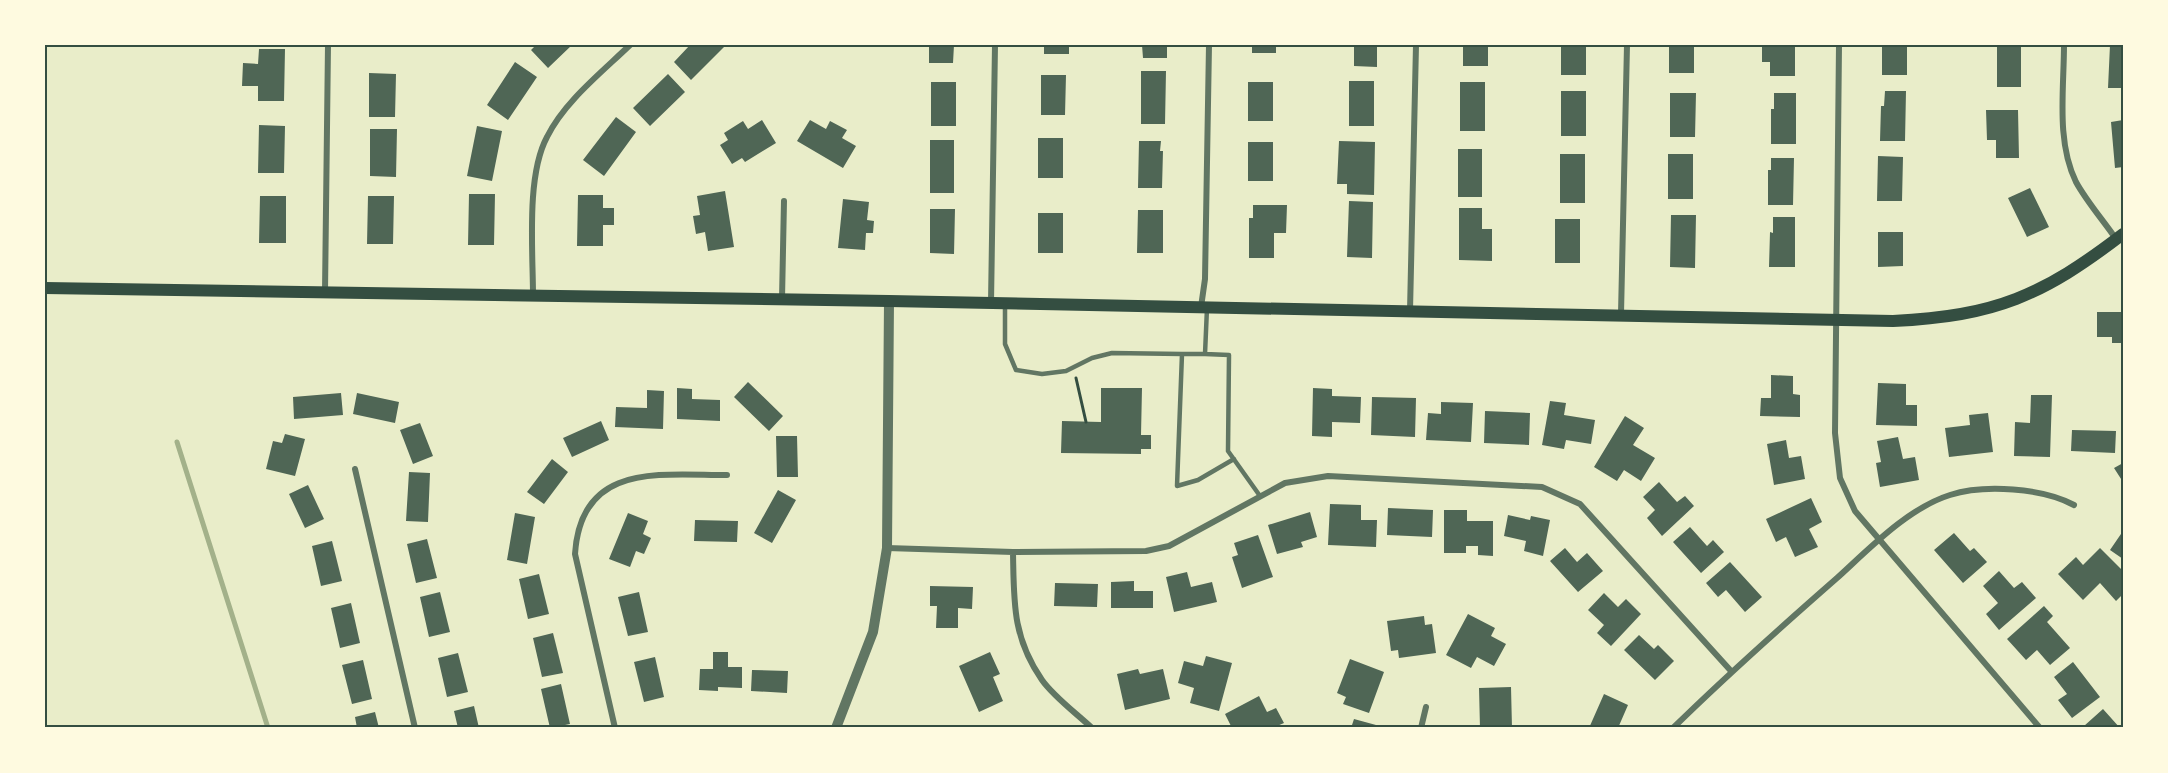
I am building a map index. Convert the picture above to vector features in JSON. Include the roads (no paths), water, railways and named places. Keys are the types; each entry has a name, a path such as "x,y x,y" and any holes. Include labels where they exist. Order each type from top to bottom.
{"main road":[{"path":"45,288 1923,320 1966,314 2011,303 2050,285 2120,237"}],"street":[{"path":"325,292 328,45"},
{"path":"533,296 533,215 536,172 546,138 554,124 580,94 630,45"},
{"path":"991,303 995,45"},
{"path":"1204,307 1209,45"},
{"path":"1410,311 1416,45"},
{"path":"1621,315 1627,45"},
{"path":"1839,45 1835,433 1840,478 1855,511 2040,728"},
{"path":"2064,45 2063,129 2066,153 2080,188 2120,237"},
{"path":"782,299 784,201"},
{"path":"836,728 873,632 887,548 889,301"},
{"path":"356,470 415,728"},
{"path":"615,728 575,554 577,532 581,520 598,496 624,480 656,475 727,475"},
{"path":"887,548 1013,552 1146,551 1169,546 1285,483 1328,476 1542,487 1580,504 1731,671"},
{"path":"1673,728 1731,671 1880,540 1924,506 1950,495 1992,490 2038,491 2061,498 2074,505"},
{"path":"1013,552 1014,613 1024,648 1043,681 1092,728"},
{"path":"1421,728 1426,707"}],"lane":[{"path":"1005,303 1005,344 1016,370 1042,374 1066,371 1092,358 1112,352 1229,355 1228,451 1260,496"},
{"path":"1204,307 1205,354"},
{"path":"1182,354 1177,486 1198,480 1234,459"}],"waterway":[{"path":"177,442 268,728"}]}
